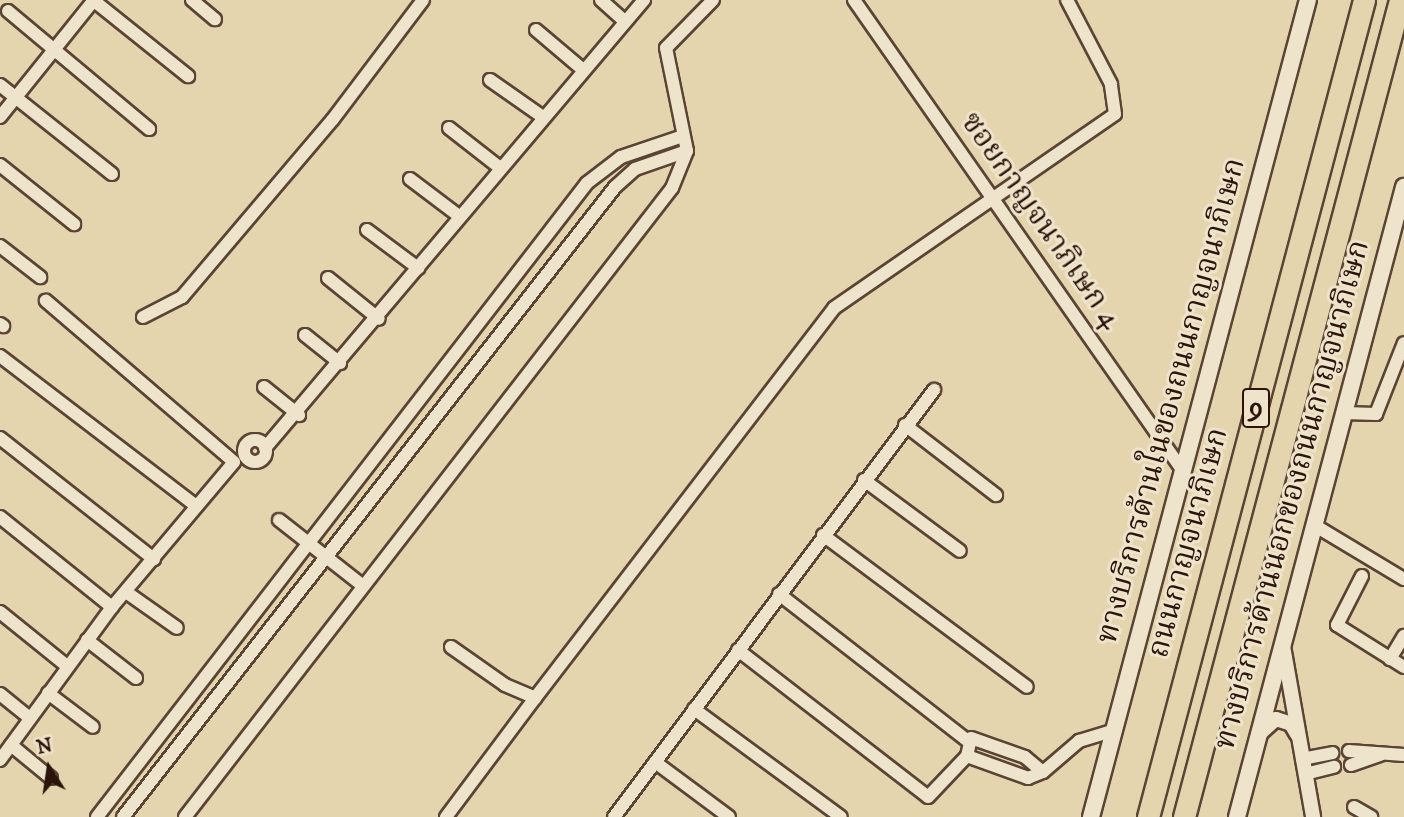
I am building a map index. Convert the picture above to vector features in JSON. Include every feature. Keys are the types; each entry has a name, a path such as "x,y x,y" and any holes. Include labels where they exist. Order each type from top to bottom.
{"highway":[{"name":"ถนนกาญจนาภิเษก","path":"1148,817 1364,0"},
{"name":"9","path":"1184,817 1400,0"}],"main road":[{"name":"ทางบริการด้านในของถนนกาญจนาภิเษก","path":"1091,817 1308,0"},
{"name":"ทางบริการด้านนอกของถนนกาญจนาภิเษก","path":"1237,817 1404,187"}],"street":[{"path":"0,117 93,0 188,76"},
{"path":"192,0 215,19"},
{"path":"143,317 182,297 334,119 423,0"},
{"path":"601,0 623,20"},
{"path":"0,760 112,607 251,441 265,448 299,415 379,319 540,115 623,20 644,0"},
{"path":"185,817 362,585 635,240 685,167 687,151 666,48 713,0"},
{"name":"ซอยกาญจนาภิเษก 4","path":"854,0 1183,471"},
{"path":"446,817 834,308 991,197 1115,114 1111,84 1067,0"},
{"path":"8,11 55,47 149,129"},
{"path":"536,30 580,68"},
{"path":"490,80 540,115"},
{"path":"0,85 112,174"},
{"path":"449,128 499,167"},
{"path":"97,817 587,183 621,157 683,136"},
{"path":"123,817 615,187 635,169 687,151"},
{"path":"0,165 74,224"},
{"path":"410,178 459,216"},
{"path":"367,230 418,268"},
{"path":"0,247 40,277"},
{"path":"328,278 379,319"},
{"path":"46,301 239,458"},
{"path":"304,335 340,363"},
{"path":"1344,413 1376,414 1404,343"},
{"path":"0,356 196,506"},
{"path":"264,387 299,415"},
{"path":"614,817 905,425 934,390"},
{"path":"905,425 996,495"},
{"path":"0,438 154,559"},
{"path":"864,480 960,551"},
{"path":"0,517 112,607"},
{"path":"279,520 362,585"},
{"path":"1314,526 1404,579"},
{"path":"823,536 1027,687"},
{"path":"294,563 310,577"},
{"path":"1362,576 1337,625 1404,667"},
{"path":"126,592 177,628"},
{"path":"779,594 968,741 985,739 1043,772"},
{"path":"0,612 67,666"},
{"path":"1390,659 1404,636"},
{"path":"87,640 136,678"},
{"path":"1283,644 1313,817"},
{"path":"451,647 505,685 536,698"},
{"path":"738,650 928,797 967,756 968,741"},
{"path":"48,692 93,727"},
{"path":"0,694 30,718"},
{"path":"694,709 841,817"},
{"path":"1258,735 1283,719 1298,736"},
{"path":"967,756 1028,778 1043,772 1079,741 1114,730"},
{"path":"11,745 51,778"},
{"path":"1349,751 1404,755"},
{"path":"1351,765 1387,752"},
{"path":"1302,759 1332,753"},
{"path":"655,762 729,817"},
{"path":"1305,774 1334,767"},
{"path":"135,768 152,780"},
{"path":"1354,807 1371,817"}]}
